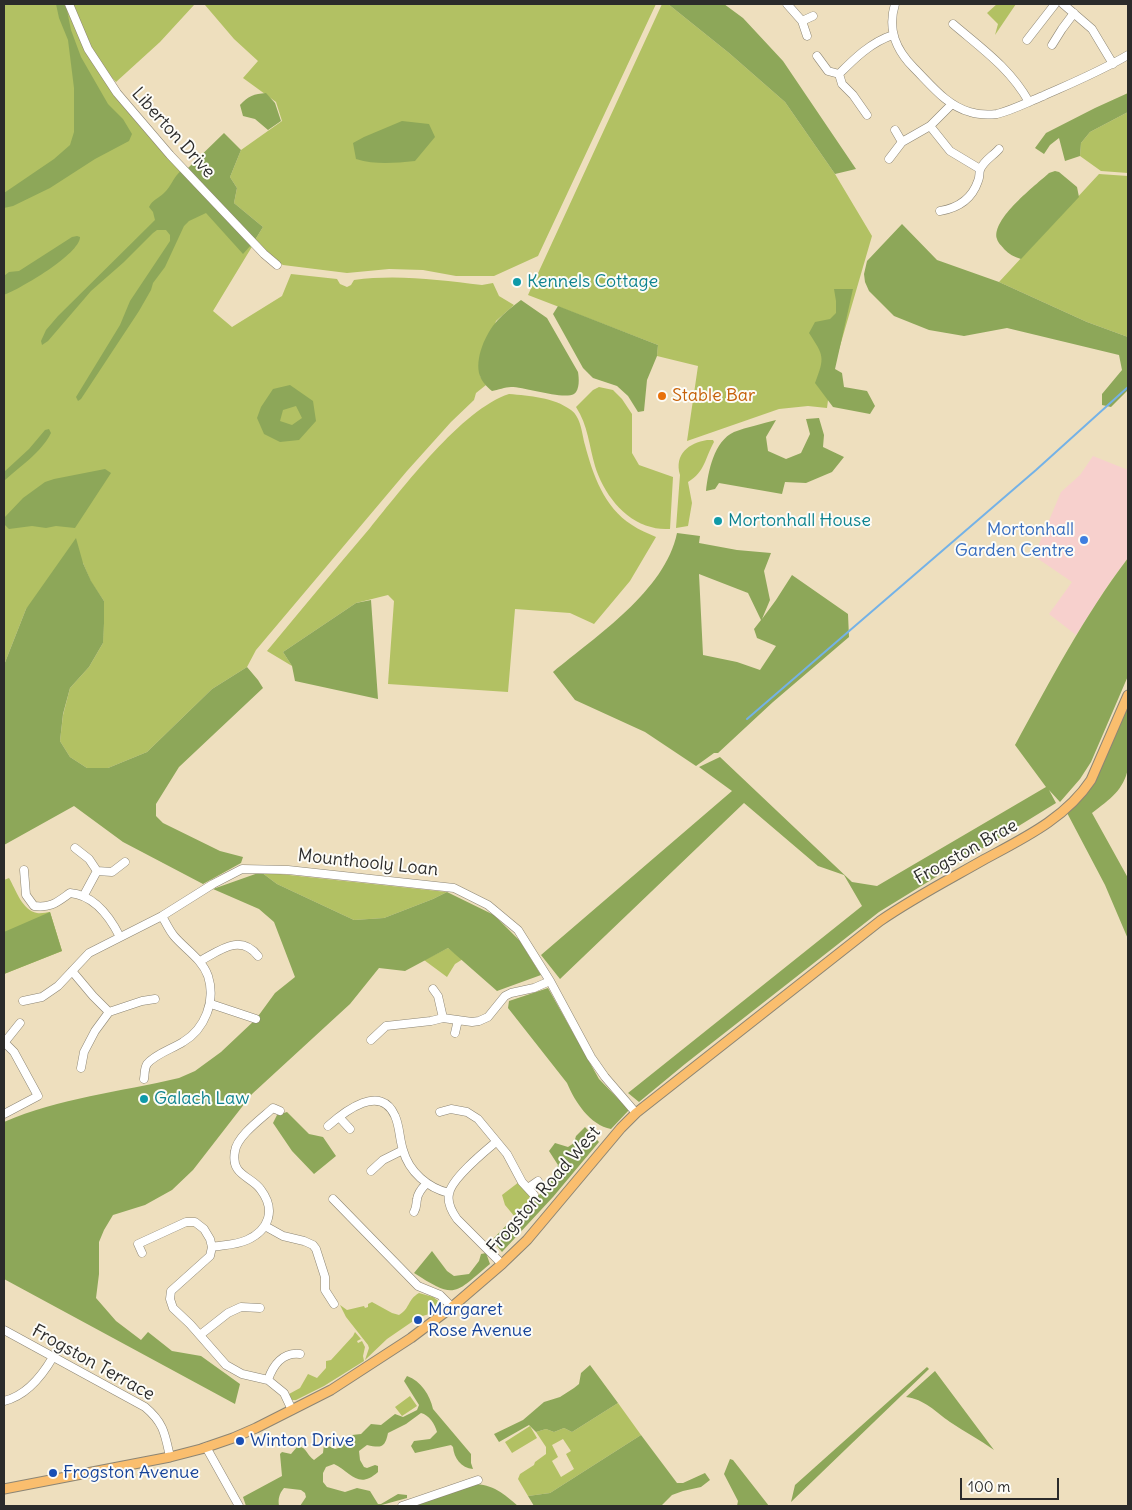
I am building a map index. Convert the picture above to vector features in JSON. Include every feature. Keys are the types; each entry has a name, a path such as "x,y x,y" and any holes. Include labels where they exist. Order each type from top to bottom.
{"main road":[{"name":"Frogston Brae","path":"880,921 921,895 1032,834 1066,809 1091,780 1128,695"},
{"name":"Frogston Road West","path":"4,1488 170,1457 233,1438 330,1390 378,1360 452,1307 502,1264 527,1240 612,1138 636,1113 880,921"}],"street":[{"name":"Liberton Drive","path":"69,4 88,49 117,93 170,155 264,254 277,265"},
{"path":"787,4 802,21 807,36"},
{"path":"895,4 892,15 893,36 897,48 932,86 952,104 970,112 987,115 1014,108 1113,64 1128,55"},
{"path":"1027,40 1055,4"},
{"path":"1063,4 1092,29 1113,64"},
{"path":"1052,45 1074,13"},
{"path":"802,21 814,16"},
{"path":"952,24 998,61 1018,84 1029,102"},
{"path":"839,74 858,55 883,39 893,36"},
{"path":"817,56 828,71 839,74"},
{"path":"839,74 842,84 854,95 867,115"},
{"path":"890,159 902,142 930,126 952,104"},
{"path":"930,126 947,148 980,169"},
{"path":"895,130 902,142"},
{"path":"940,211 952,209 967,199 978,182 980,169 986,160 999,149"},
{"path":"75,848 89,859 98,871 112,872 125,862"},
{"name":"Mounthooly Loan","path":"23,1001 42,996 58,986 89,953 162,916 213,884 242,869 288,870 454,888 488,904 508,921 524,940 550,981 591,1057 605,1077 636,1113"},
{"path":"24,870 26,895 34,906 52,906 70,893 84,896 108,916 120,937"},
{"path":"84,896 98,871"},
{"path":"144,1079 148,1063 194,1034 202,1023 211,1004 208,976 200,961 173,934 162,916"},
{"path":"200,961 232,944 243,945 253,949 258,956"},
{"path":"72,971 109,1012"},
{"path":"371,1040 386,1026 443,1018 472,1022 480,1021 488,1017 498,1002 507,995 534,988 550,981"},
{"path":"432,989 438,996 443,1018"},
{"path":"81,1068 84,1052 95,1031 109,1012 142,1001 155,999"},
{"path":"211,1004 256,1019"},
{"path":"384,1018 386,1026"},
{"path":"455,1032 458,1020"},
{"path":"4,1114 38,1096 14,1052 4,1042 20,1023"},
{"path":"448,1099 451,1109"},
{"path":"328,1126 339,1117 367,1101 383,1102 388,1105 395,1115 400,1128 403,1150 412,1166 426,1184 449,1193"},
{"path":"212,1247 248,1240 265,1226 269,1219 266,1199 261,1189 238,1170 235,1162 235,1150 245,1134 273,1108 280,1111"},
{"path":"440,1112 451,1109 467,1112 474,1116 511,1161 519,1177 534,1195"},
{"path":"339,1117 350,1129"},
{"path":"496,1142 470,1164 449,1193 449,1201 453,1214 502,1264"},
{"path":"376,1170 383,1160 403,1150"},
{"path":"528,1188 538,1181"},
{"path":"414,1212 417,1207 412,1199 426,1184"},
{"path":"333,1199 418,1286 440,1295 452,1307"},
{"path":"142,1253 138,1244 186,1222 195,1222 204,1229 212,1247 210,1256 171,1291 170,1299 173,1308 226,1365 252,1377 268,1380 284,1393 292,1410"},
{"path":"265,1226 283,1236 313,1245 325,1277 325,1290 334,1304"},
{"path":"200,1335 228,1313 241,1307 260,1308"},
{"name":"Frogston Terrace","path":"4,1330 145,1407 154,1414 163,1426 170,1457"},
{"path":"268,1380 272,1369 279,1360 287,1356 300,1354"},
{"path":"4,1401 23,1392 35,1382 52,1357"},
{"path":"206,1447 239,1506"},
{"path":"402,1506 478,1480"}],"shaded area":[{"name":"Mortonhall Garden Centre","path":"1093,456 1128,470 1128,558 1076,635 1049,614 1072,582 1034,556 1061,492 1080,475"}],"green space":[{"path":"4,4 66,4 106,81 253,245 213,311 232,327 282,296 291,274 337,279 340,284 347,287 354,280 370,278 418,278 482,285 493,283 499,296 514,305 496,321 480,376 486,385 476,393 474,400 451,422 407,471 256,650 247,667 212,689 147,752 108,768 87,768 70,757 60,741 63,715 70,688 89,667 103,643 104,601 91,582 83,563 26,609 4,665"},
{"path":"56,4 64,4 81,57 108,104 123,119 132,134 129,141 95,159 50,188 13,206 4,208 4,193 54,159 70,145 74,132 74,88 68,40 59,18"},
{"path":"73,4 656,4 538,256 494,276 456,276 423,270 389,269 347,273 283,265 272,258 255,240 263,227 234,203 237,188 230,177 241,150 282,121 276,102 243,78 258,61 234,39 205,5 194,5 160,42 116,82 96,55"},
{"path":"662,4 668,4 729,53 785,102 835,174 872,236 831,377 827,408 808,406 779,409 687,441 698,366 657,356 658,345 528,295"},
{"path":"668,4 724,4 743,18 783,61 856,169 835,174 785,102 729,53"},
{"path":"997,4 1016,4 995,35 998,24 987,13"},
{"path":"266,93 275,103 281,121 268,130 255,119 243,116 240,105 252,96"},
{"path":"1128,93 1128,112 1090,132 1081,143 1080,156 1065,161 1059,138 1050,145 1044,154 1035,148 1046,133"},
{"path":"1128,112 1128,173 1101,171 1080,156 1081,143 1090,132"},
{"path":"402,121 429,124 435,137 415,161 378,163 356,159 353,143"},
{"path":"224,133 241,150 230,177 237,188 234,203 263,227 255,240 187,169"},
{"path":"182,170 252,244 243,254 206,213 189,221 184,226 165,267 153,283 139,311 78,401 76,397 120,325 130,301 170,241 170,235 166,230 157,230 153,233 91,291 48,341 42,345 41,341 46,330 58,316 155,220 153,212 149,207 167,190"},
{"path":"1059,172 1077,187 1079,197 1021,259 1010,254 997,239 997,231 1001,222 1007,212 1025,194 1049,173"},
{"path":"1099,174 1128,176 1128,337 1087,322 999,282"},
{"path":"902,224 937,260 999,282 1087,322 1128,337 1128,390 1111,407 1102,405 1102,394 1122,370 1119,355 1007,328 964,336 929,330 894,316 869,291 864,274 867,261"},
{"path":"72,237 80,237 77,244 60,261 23,286 4,295 4,276 9,272 19,271"},
{"path":"834,289 853,289 835,369 842,373 844,387 867,391 875,406 870,414 833,407 815,383 821,357 818,347 809,333 815,322 830,319 836,313"},
{"path":"521,300 547,318 578,372 578,387 574,394 561,395 511,387 492,391 482,380 479,362 485,339 497,321"},
{"path":"558,306 658,345 657,356 647,380 644,411 638,412 628,396 617,386 593,378 583,368 553,314"},
{"path":"290,385 313,401 316,421 299,440 280,442 264,434 257,418 261,407 273,389","holes":["296,406 302,418 292,425 280,421 283,410"]},
{"path":"599,387 613,390 632,414 632,453 639,465 673,477 670,529 653,528 632,518 616,504 603,486 595,466 583,421 576,407 593,390"},
{"path":"509,394 557,402 571,410 581,426 592,468 607,500 622,518 635,527 656,537 630,581 594,624 570,613 515,609 508,692 388,684 394,601 388,595 356,603 283,652 292,666 267,651 434,452 472,416 491,402"},
{"path":"819,418 824,435 823,447 844,457 832,472 806,483 785,482 782,494 719,483 715,489 706,491 713,458 721,442 727,436 739,430 776,420 766,437 768,451 786,459 801,453 810,434 806,419"},
{"path":"49,429 51,433 42,447 4,481 4,472 29,449 45,430"},
{"path":"713,440 714,442 698,474 688,482 692,503 688,526 676,528 680,475 679,461 681,455 694,444"},
{"path":"105,469 111,473 75,528 32,526 9,529 4,524 4,518 23,498 45,482"},
{"path":"677,533 700,536 699,543 737,550 771,553 764,571 770,600 762,619 792,575 848,614 849,637 773,702 718,753 714,753 696,766 645,732 575,700 553,672 627,611 659,574 670,554","holes":["699,574 748,593 761,620 754,629 757,638 776,646 760,670 737,662 703,655"]},
{"path":"76,538 83,563 91,581 104,601 104,623 103,643 89,667 70,688 63,714 60,741 70,757 87,768 108,768 147,752 212,689 247,667 263,688 179,767 156,804 156,816 163,823 220,851 243,857 241,863 203,884 123,842 74,806 4,845 4,665 26,609"},
{"path":"1128,558 1128,676 1091,762 1080,779 1060,802 1049,790 1056,803 879,912 639,1102 628,1093 862,906 844,875 818,866 744,803 560,979 541,955 732,791 699,767 720,757 852,882 877,886 1046,787 1015,745 1082,626"},
{"path":"371,600 378,699 295,681 292,666 283,652 356,603"},
{"path":"1128,695 1128,768 1126,776 1115,794 1092,813 1128,878 1128,939 1105,885 1065,809 1084,790"},
{"path":"261,872 447,892 384,918 354,920 277,884"},
{"path":"261,872 277,884 354,920 384,918 447,892 494,915 520,941 541,975 497,991 448,948 405,971 379,968 350,1004 252,1094 193,1170 172,1190 145,1205 113,1215 99,1242 99,1274 96,1298 116,1321 141,1340 148,1332 172,1351 201,1356 240,1384 235,1404 4,1279 4,1122 68,1101 179,1078 195,1071 221,1052 256,1019 275,993 295,977 274,922 259,909 213,889"},
{"path":"9,878 27,908 37,913 50,912 62,951 4,974 4,880"},
{"path":"50,912 62,951 4,974 4,932"},
{"path":"448,948 463,959 455,964 447,977 424,960"},
{"path":"548,988 599,1079 629,1110 611,1129 596,1123 584,1112 574,1098 567,1083 508,1008 509,1001"},
{"path":"287,1112 309,1134 323,1137 336,1156 314,1174 292,1151 273,1123 277,1115"},
{"path":"585,1127 599,1142 553,1197 502,1252 492,1240 532,1199 547,1190 558,1165 549,1151 555,1143 568,1147 574,1143 576,1136"},
{"path":"519,1182 532,1199 515,1217 505,1205 502,1195"},
{"path":"432,1251 447,1271 454,1276 469,1274 479,1261 481,1254 486,1253 490,1264 461,1287 447,1290 428,1282 414,1273"},
{"path":"419,1293 433,1297 441,1303 441,1306 433,1313 419,1317 387,1339 365,1360 369,1348 368,1345 346,1317 340,1305 347,1310 364,1306 365,1308 372,1302 399,1315 403,1313 412,1299"},
{"path":"355,1332 361,1339 357,1341 358,1343 362,1341 365,1347 364,1361 324,1386 296,1400 292,1400 289,1394 300,1388 308,1374 317,1378 326,1368 326,1361 331,1360"},
{"path":"590,1365 618,1403 572,1432 564,1428 554,1432 546,1429 536,1432 529,1425 499,1442 494,1434 523,1420 544,1402 560,1397 574,1388 579,1384 581,1373"},
{"path":"927,1367 929,1369 791,1502 795,1485"},
{"path":"935,1371 994,1450 924,1403 906,1397"},
{"path":"407,1376 417,1381 424,1389 433,1409 471,1454 473,1469 465,1467 459,1462 451,1445 415,1453 411,1446 414,1441 430,1439 437,1432 431,1420 421,1413 406,1424 388,1433 382,1446 367,1445 359,1451 360,1460 364,1467 378,1466 378,1472 371,1477 365,1479 355,1478 334,1464 326,1467 323,1473 323,1482 327,1487 345,1492 357,1488 370,1491 378,1504 398,1494 407,1495 407,1498 378,1506 300,1506 306,1497 305,1493 301,1490 284,1488 279,1497 279,1506 246,1506 243,1497 282,1476 280,1454 282,1452 291,1454 297,1447 300,1447 314,1460 323,1453 324,1444 335,1449 341,1447 352,1435 361,1434 371,1424 381,1425 395,1414 403,1417 417,1410 419,1405 404,1381"},
{"path":"410,1396 417,1406 402,1416 395,1407"},
{"path":"618,1403 641,1435 550,1493 528,1496 518,1479 520,1474 546,1454 546,1447 536,1432 546,1429 554,1432 564,1428 572,1432","holes":["563,1439 571,1451 566,1454 574,1469 561,1477 552,1461 558,1457 552,1445"]},
{"path":"530,1426 537,1438 512,1453 505,1442"},
{"path":"641,1435 677,1483 683,1483 705,1473 710,1480 701,1487 672,1495 661,1506 534,1506 528,1496 550,1493"},
{"path":"730,1459 733,1460 769,1506 737,1506 738,1501 724,1474"},
{"path":"473,1484 492,1488 518,1506 410,1506"}],"waterway":[{"path":"747,719 1036,470 1128,387"}],"place":[{"name":"Kennels Cottage","path":"517,282"},
{"name":"Stable Bar","path":"662,396"},
{"name":"Mortonhall House","path":"718,521"},
{"name":"Mortonhall Garden Centre","path":"1084,540"},
{"name":"Galach Law","path":"144,1099"},
{"name":"Margaret Rose Avenue","path":"418,1320"},
{"name":"Winton Drive","path":"240,1441"},
{"name":"Frogston Avenue","path":"53,1473"}]}
